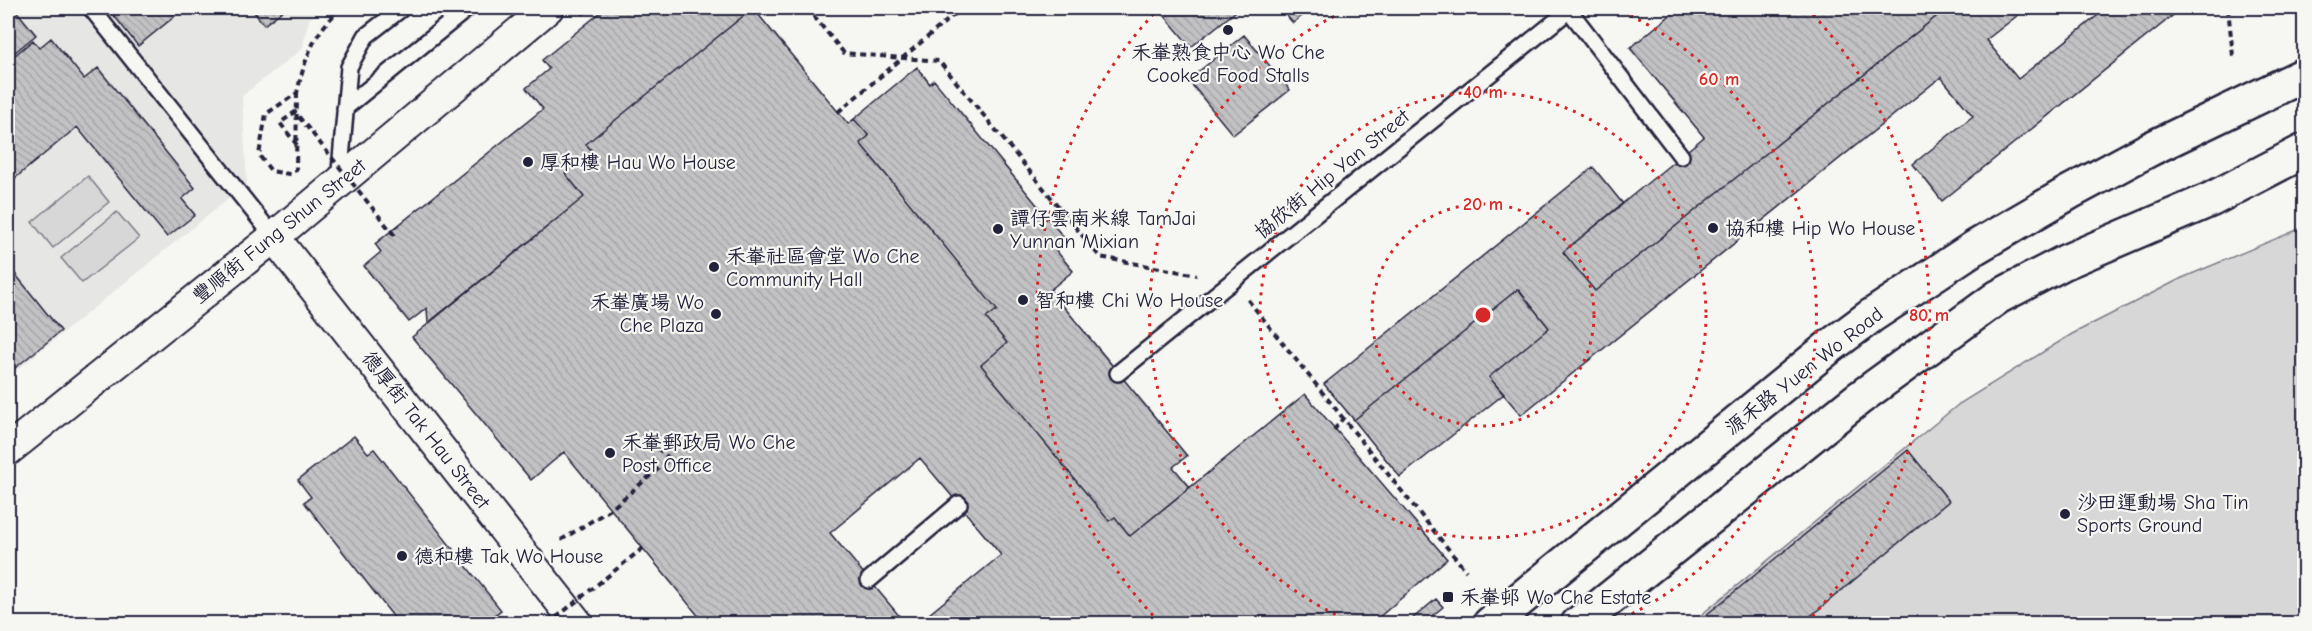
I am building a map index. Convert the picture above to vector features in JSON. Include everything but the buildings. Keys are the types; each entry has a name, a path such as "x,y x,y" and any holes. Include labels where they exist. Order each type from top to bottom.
{"main road":[{"name":"源禾路 Yuen Wo Road","path":"1490,624 1871,316 1974,248 2070,192 2150,149 2304,75"},
{"path":"1578,624 1858,399 1998,297 2065,262 2212,199 2304,151"}],"street":[{"name":"豐順街 Fung Shun Street","path":"8,450 274,237 548,8"},
{"name":"德厚街 Tak Hau Street","path":"274,237 566,621"}],"lane":[{"path":"91,8 274,237"},
{"path":"339,182 349,67 366,36 402,8"},
{"path":"345,108 468,8"},
{"path":"1570,9 1681,156"},
{"name":"協欣街 Hip Yan Street","path":"1118,373 1570,9"},
{"path":"869,580 959,504"}],"path":[{"path":"297,93 266,114 259,155 271,171 289,174 296,170 297,93 306,57 328,20 342,8"},
{"path":"807,8 844,53 939,61 1100,257 1233,281 1466,571"},
{"path":"838,112 962,8"},
{"path":"2228,8 2233,56"},
{"path":"297,145 280,123 295,112 395,236"},
{"path":"1334,430 1347,413"},
{"path":"561,540 611,509 670,459 654,446"},
{"path":"566,621 643,548"}],"shaded area":[{"path":"8,8 322,8 309,19 302,49 242,96 247,184 8,377"},
{"path":"88,176 109,202 53,248 32,222"},
{"path":"117,212 139,238 82,283 61,258"},
{"name":"沙田運動場 Sha Tin Sports Ground","path":"2304,227 2304,623 1690,624 1959,404 2072,334 2182,278"}],"place":[{"name":"禾輋熟食中心 Wo Che Cooked Food Stalls","path":"1228,30"},
{"name":"厚和樓 Hau Wo House","path":"528,162"},
{"name":"協和樓 Hip Wo House","path":"1713,228"},
{"name":"譚仔雲南米線 TamJai Yunnan Mixian","path":"998,229"},
{"name":"禾輋社區會堂 Wo Che Community Hall","path":"714,267"},
{"name":"智和樓 Chi Wo House","path":"1023,300"},
{"name":"禾輋廣場 Wo Che Plaza","path":"716,314"},
{"name":"禾輋郵政局 Wo Che Post Office","path":"610,453"},
{"name":"沙田運動場 Sha Tin Sports Ground","path":"2065,514"},
{"name":"德和樓 Tak Wo House","path":"402,556"},
{"name":"禾輋邨 Wo Che Estate","path":"1448,597"}]}
